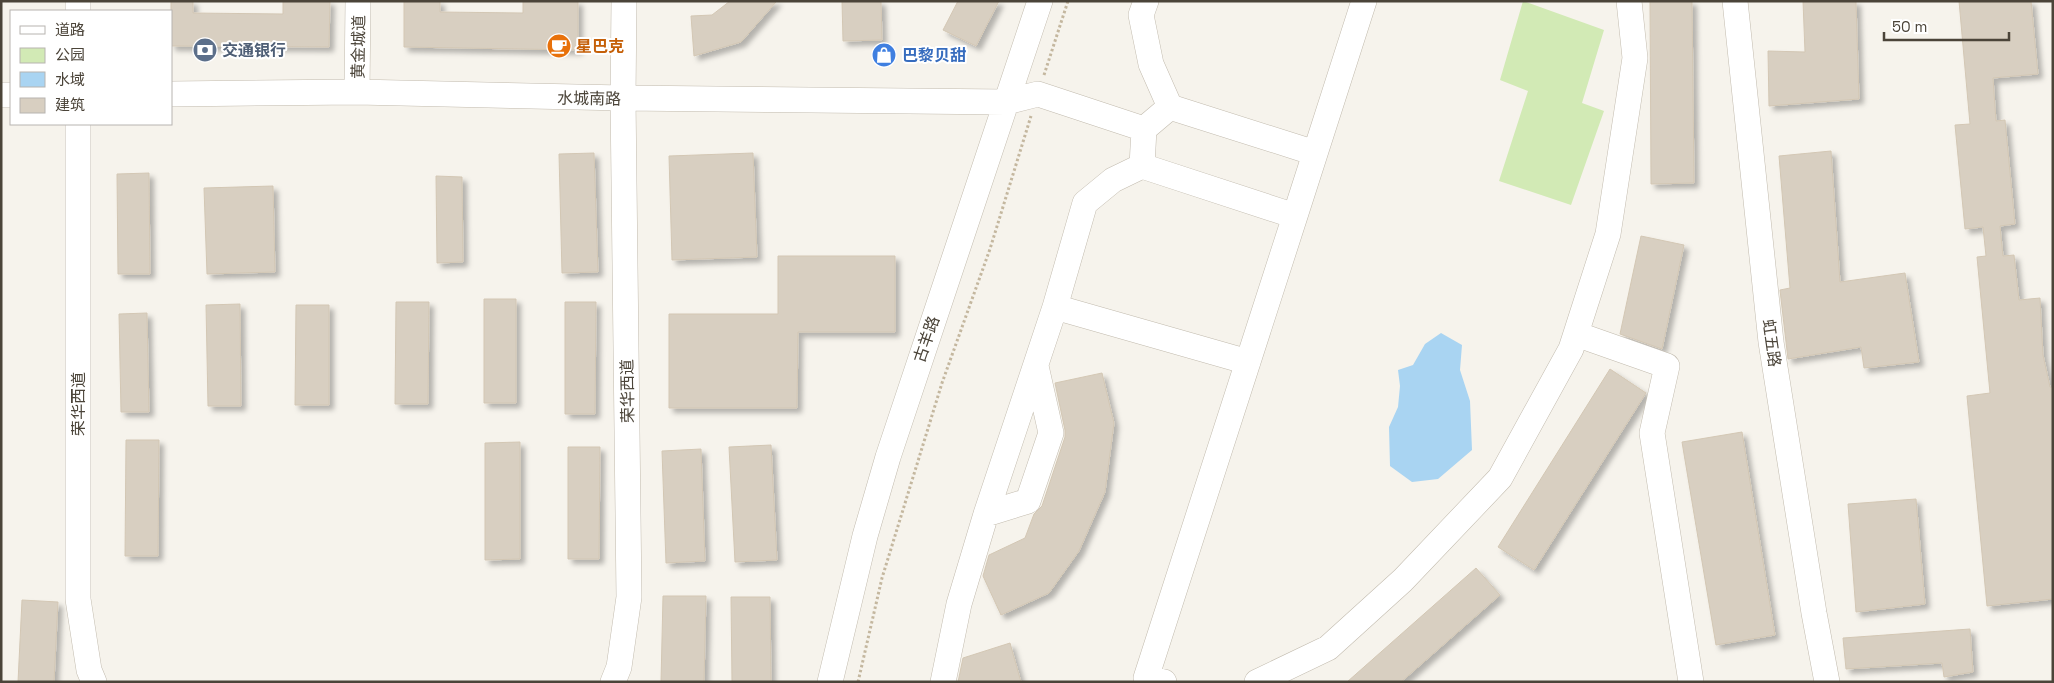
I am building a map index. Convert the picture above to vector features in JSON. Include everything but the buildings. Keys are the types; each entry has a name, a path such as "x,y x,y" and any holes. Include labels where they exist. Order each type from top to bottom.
{"street":[{"name":"黄金城道","path":"357,92 358,1"},
{"name":"荣华西道","path":"613,682 619,667 629,598 623,98 624,1"},
{"name":"古羊路","path":"830,682 865,536 888,457 1040,1"},
{"path":"1146,1 1141,15 1151,64 1170,108 1316,152"},
{"path":"1164,682 1146,678 1364,1"},
{"path":"1256,682 1306,670 1404,580 1500,478 1571,349 1608,234 1636,58 1629,1"},
{"name":"虹五路","path":"1735,1 1771,342 1814,613 1827,682"},
{"name":"水城南路","path":"172,94 357,92 623,98 1006,102 1038,94"},
{"path":"1038,94 1144,129"},
{"path":"1142,166 1144,129 1170,108"},
{"name":"荣华西道","path":"78,125 78,599 89,670 94,682"},
{"path":"943,682 960,604 986,514 1036,366 1085,203 1113,180 1142,166 1295,216"},
{"path":"1054,308 1248,362"},
{"path":"1576,334 1667,366 1652,433 1691,682"},
{"path":"986,514 1028,501 1051,433 1036,366"},
{"path":"1009,446 1043,456"}],"path":[{"path":"858,682 882,578 896,532 942,383 990,249 1068,1"}],"green space":[{"path":"1523,1 1604,30 1582,103 1604,111 1571,205 1499,181 1528,91 1500,80"}],"water":[{"path":"1441,333 1462,345 1460,370 1470,401 1472,450 1438,479 1412,482 1390,466 1389,427 1398,407 1400,386 1398,370 1413,365 1425,344"}],"place":[{"name":"星巴克","path":"559,46"},
{"name":"交通银行","path":"205,50"},
{"name":"巴黎贝甜","path":"884,55"}]}
